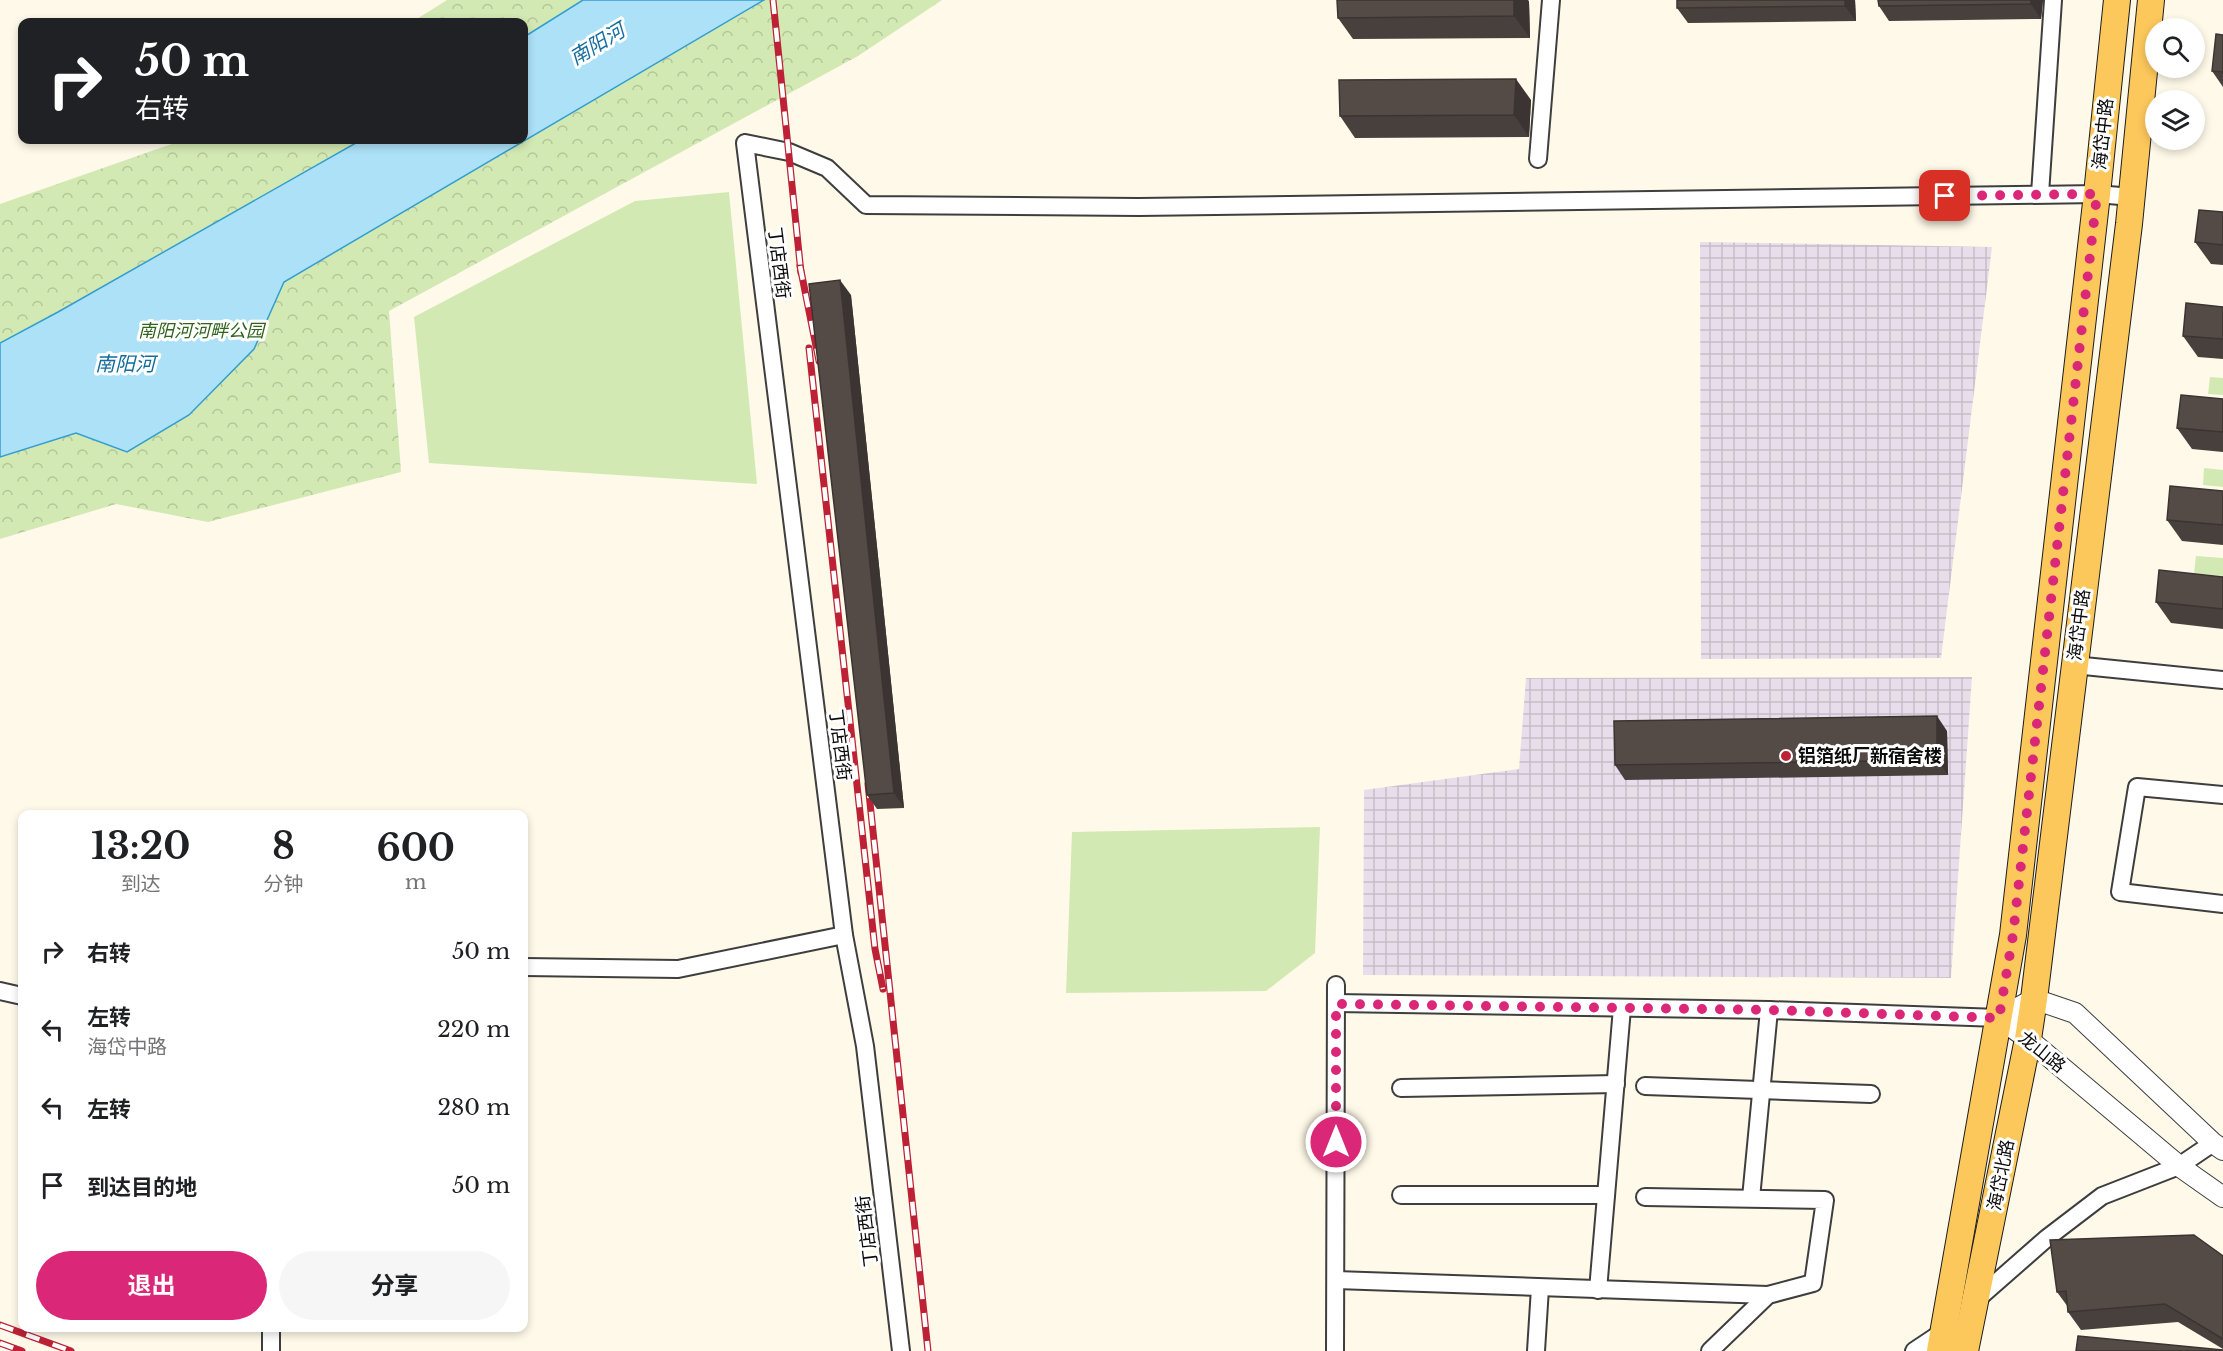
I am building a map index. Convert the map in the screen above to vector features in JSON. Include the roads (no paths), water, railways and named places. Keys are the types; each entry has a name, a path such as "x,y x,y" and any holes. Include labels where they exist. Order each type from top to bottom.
{"main road":[{"name":"海岱中路","path":"1999,1018 2013,935 2117,0"},
{"name":"海岱中路","path":"2034,999 2132,197 2151,0"},
{"name":"海岱北路","path":"1965,1351 2028,1039 2034,999"},
{"name":"海岱北路","path":"1942,1342 1999,1018"}],"street":[{"path":"1538,159 1551,0"},
{"path":"2053,0 2040,194 2097,194 2132,197"},
{"name":"丁店西街","path":"901,1351 865,1046 844,935 745,143 789,152 827,168 866,205 1139,207 2040,194"},
{"path":"2074,665 2223,680"},
{"path":"2223,795 2137,787 2120,892 2223,904"},
{"path":"528,967 678,969 844,935"},
{"path":"1335,1351 1336,985"},
{"path":"0,991 18,995"},
{"path":"1914,1351 1942,1342 1976,1300 2047,1238 2102,1196 2179,1166 2218,1147 2075,1012 2034,999"},
{"name":"龙山路","path":"2034,999 1999,1018 2028,1039 2179,1166 2223,1197"},
{"path":"1336,1004 1769,1010 1999,1018"},
{"path":"1598,1290 1622,1008"},
{"path":"1751,1198 1769,1010"},
{"path":"1401,1088 1616,1084"},
{"path":"1645,1086 1872,1094"},
{"path":"1401,1195 1606,1195"},
{"path":"1336,1280 1768,1295 1813,1283 1826,1200 1645,1197"},
{"path":"1536,1351 1540,1288"},
{"path":"1710,1351 1768,1295"},
{"path":"271,1332 271,1351"}],"water":[{"name":"南阳河","path":"583,0 764,0 528,139 528,34"},
{"name":"南阳河","path":"354,144 519,144 284,282 254,349 189,415 127,452 76,433 0,457 0,343"}],"railway":[{"path":"773,0 801,273"},
{"path":"800,266 819,361"},
{"path":"809,348 875,949 883,989"},
{"path":"868,784 928,1351"},
{"path":"0,1325 18,1332"},
{"path":"19,1332 71,1351"},
{"path":"0,1343 22,1351"}],"place":[{"name":"铝箔纸厂新宿舍楼","path":"1786,756"}],"park label":[{"name":"南阳河河畔公园","path":"201,331"}]}
